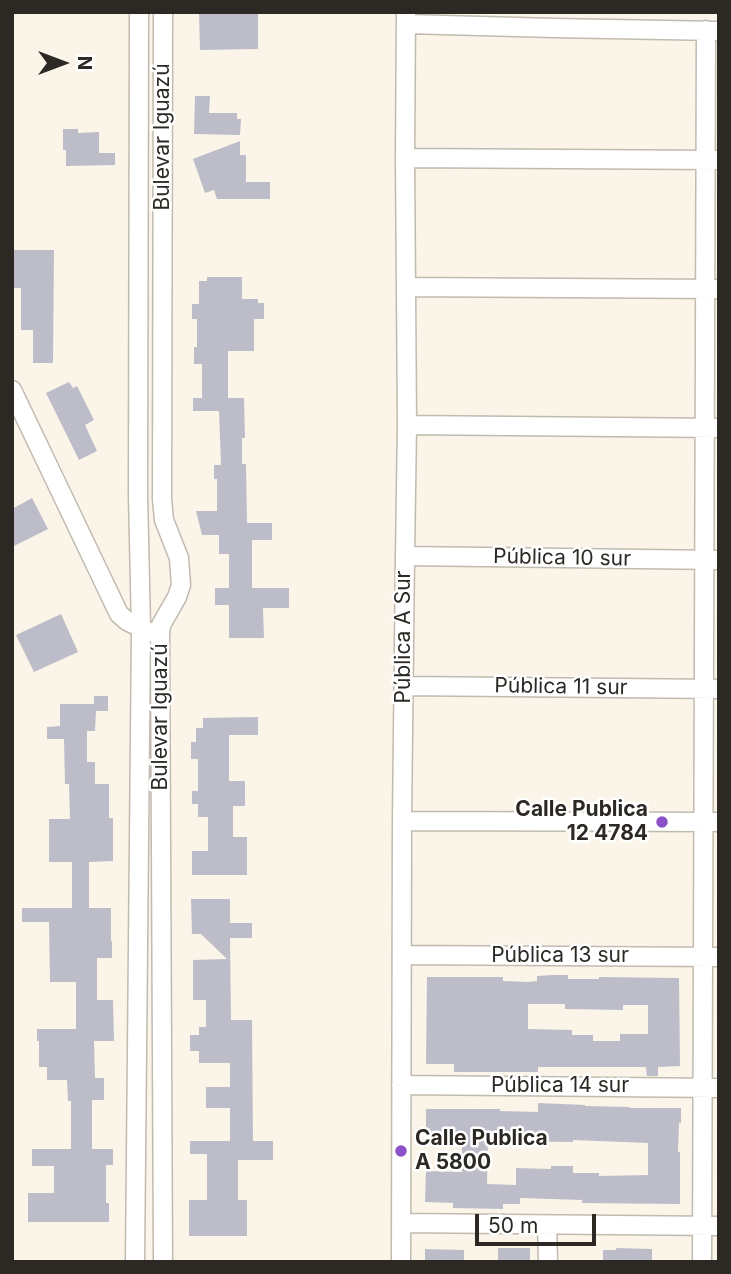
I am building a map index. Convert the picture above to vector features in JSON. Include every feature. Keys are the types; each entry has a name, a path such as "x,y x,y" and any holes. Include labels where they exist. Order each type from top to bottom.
{"street":[{"name":"Bulevar Iguazú","path":"135,1262 141,629 139,12"},
{"name":"Bulevar Iguazú","path":"163,12 162,499 164,520 181,570 181,585 162,625 160,636 163,1262"},
{"path":"406,18 554,20 712,30 710,1226 702,1262"},
{"name":"Pública A Sur","path":"401,1262 402,821 407,425 406,18"},
{"path":"405,158 712,160"},
{"path":"139,183 163,182"},
{"path":"406,287 712,289"},
{"path":"12,390 119,614 141,629 160,636"},
{"path":"407,425 712,428"},
{"path":"139,522 155,517 164,520"},
{"name":"Pública 10 sur","path":"405,556 712,560"},
{"name":"Pública 11 sur","path":"404,686 711,689"},
{"path":"402,821 711,822"},
{"name":"Pública 13 sur","path":"402,955 711,956"},
{"path":"137,1006 162,1006"},
{"name":"Pública 14 sur","path":"401,1085 710,1088"},
{"path":"401,1223 710,1226"},
{"path":"547,1225 548,1262"}],"building":[{"path":"199,12 258,12 258,49 200,50"},
{"path":"195,96 210,96 209,113 237,113 237,119 241,119 240,135 194,134"},
{"path":"63,129 78,129 78,133 99,132 99,153 115,153 115,165 66,166"},
{"path":"240,141 240,155 246,155 246,182 270,182 270,199 217,199 214,190 205,193 193,159"},
{"path":"12,250 54,250 53,363 33,363 33,330 21,330 21,288 12,288"},
{"path":"207,277 242,277 242,299 258,299 258,303 264,303 264,319 254,319 254,351 228,351 228,398 244,398 245,438 242,438 242,464 246,464 247,523 272,523 272,540 252,540 252,588 289,588 289,608 263,608 264,638 229,638 229,605 215,605 215,588 229,588 229,554 219,554 219,535 202,535 196,511 217,511 214,465 221,465 219,411 193,411 193,398 202,398 202,364 194,364 197,319 192,319 192,304 199,304 199,281 207,281"},
{"path":"69,382 73,388 77,386 94,420 85,425 97,451 79,460 46,393"},
{"path":"32,498 48,529 12,547 12,509"},
{"path":"61,614 78,652 34,672 16,635"},
{"path":"94,696 108,696 108,711 96,711 95,731 87,731 87,762 95,762 95,784 109,784 109,818 113,818 113,861 89,862 89,908 111,908 112,958 97,958 97,1000 113,1000 114,1041 94,1041 95,1078 104,1078 104,1100 92,1100 92,1149 113,1149 113,1165 106,1165 109,1222 28,1222 28,1193 54,1193 54,1166 32,1166 32,1149 71,1149 71,1101 68,1101 67,1080 47,1080 47,1067 39,1067 37,1029 76,1029 76,982 50,982 49,922 22,922 22,908 72,908 72,862 49,862 49,819 70,819 69,784 65,784 64,739 47,739 47,727 60,726 60,704 94,704"},
{"path":"258,717 258,735 229,735 229,781 245,781 245,806 233,806 233,837 247,837 247,875 192,875 192,851 208,851 208,817 198,817 198,804 192,804 192,791 198,791 198,759 191,759 191,742 196,742 196,728 203,728 203,718"},
{"path":"191,899 230,899 230,923 252,923 252,938 230,938 231,1020 252,1020 253,1141 273,1141 273,1160 238,1160 238,1200 247,1200 247,1236 189,1236 189,1200 207,1200 207,1154 190,1154 190,1141 230,1141 230,1108 206,1108 206,1087 230,1087 230,1063 199,1063 199,1051 190,1051 190,1035 199,1035 199,1027 206,1027 206,1000 193,1000 193,960 227,959 201,934 192,934"},
{"path":"568,975 568,979 679,978 680,1066 658,1067 658,1076 647,1076 646,1067 538,1067 538,1072 454,1072 454,1064 426,1064 427,977 503,977 503,981 528,982 537,981 537,976","holes":["528,1004 565,1004 565,1009 623,1010 623,1005 648,1005 648,1034 620,1034 620,1041 593,1041 593,1035 572,1035 572,1030 528,1029"]},
{"path":"538,1103 681,1108 678,1152 680,1204 582,1203 582,1200 520,1198 520,1204 503,1204 503,1209 453,1208 453,1203 425,1202 426,1171 462,1172 462,1144 426,1145 426,1109 538,1112","holes":["488,1141 648,1143 648,1175 599,1176 599,1173 573,1173 573,1166 551,1166 551,1169 516,1168 516,1185 487,1184"]},
{"path":"498,1248 530,1248 530,1262 498,1262"},
{"path":"425,1249 464,1250 464,1262 425,1262"},
{"path":"652,1249 652,1262 603,1262 603,1250"}],"place":[{"name":"Calle Publica 12 4784","path":"662,822"},
{"name":"Calle Publica A 5800","path":"401,1151"}]}
